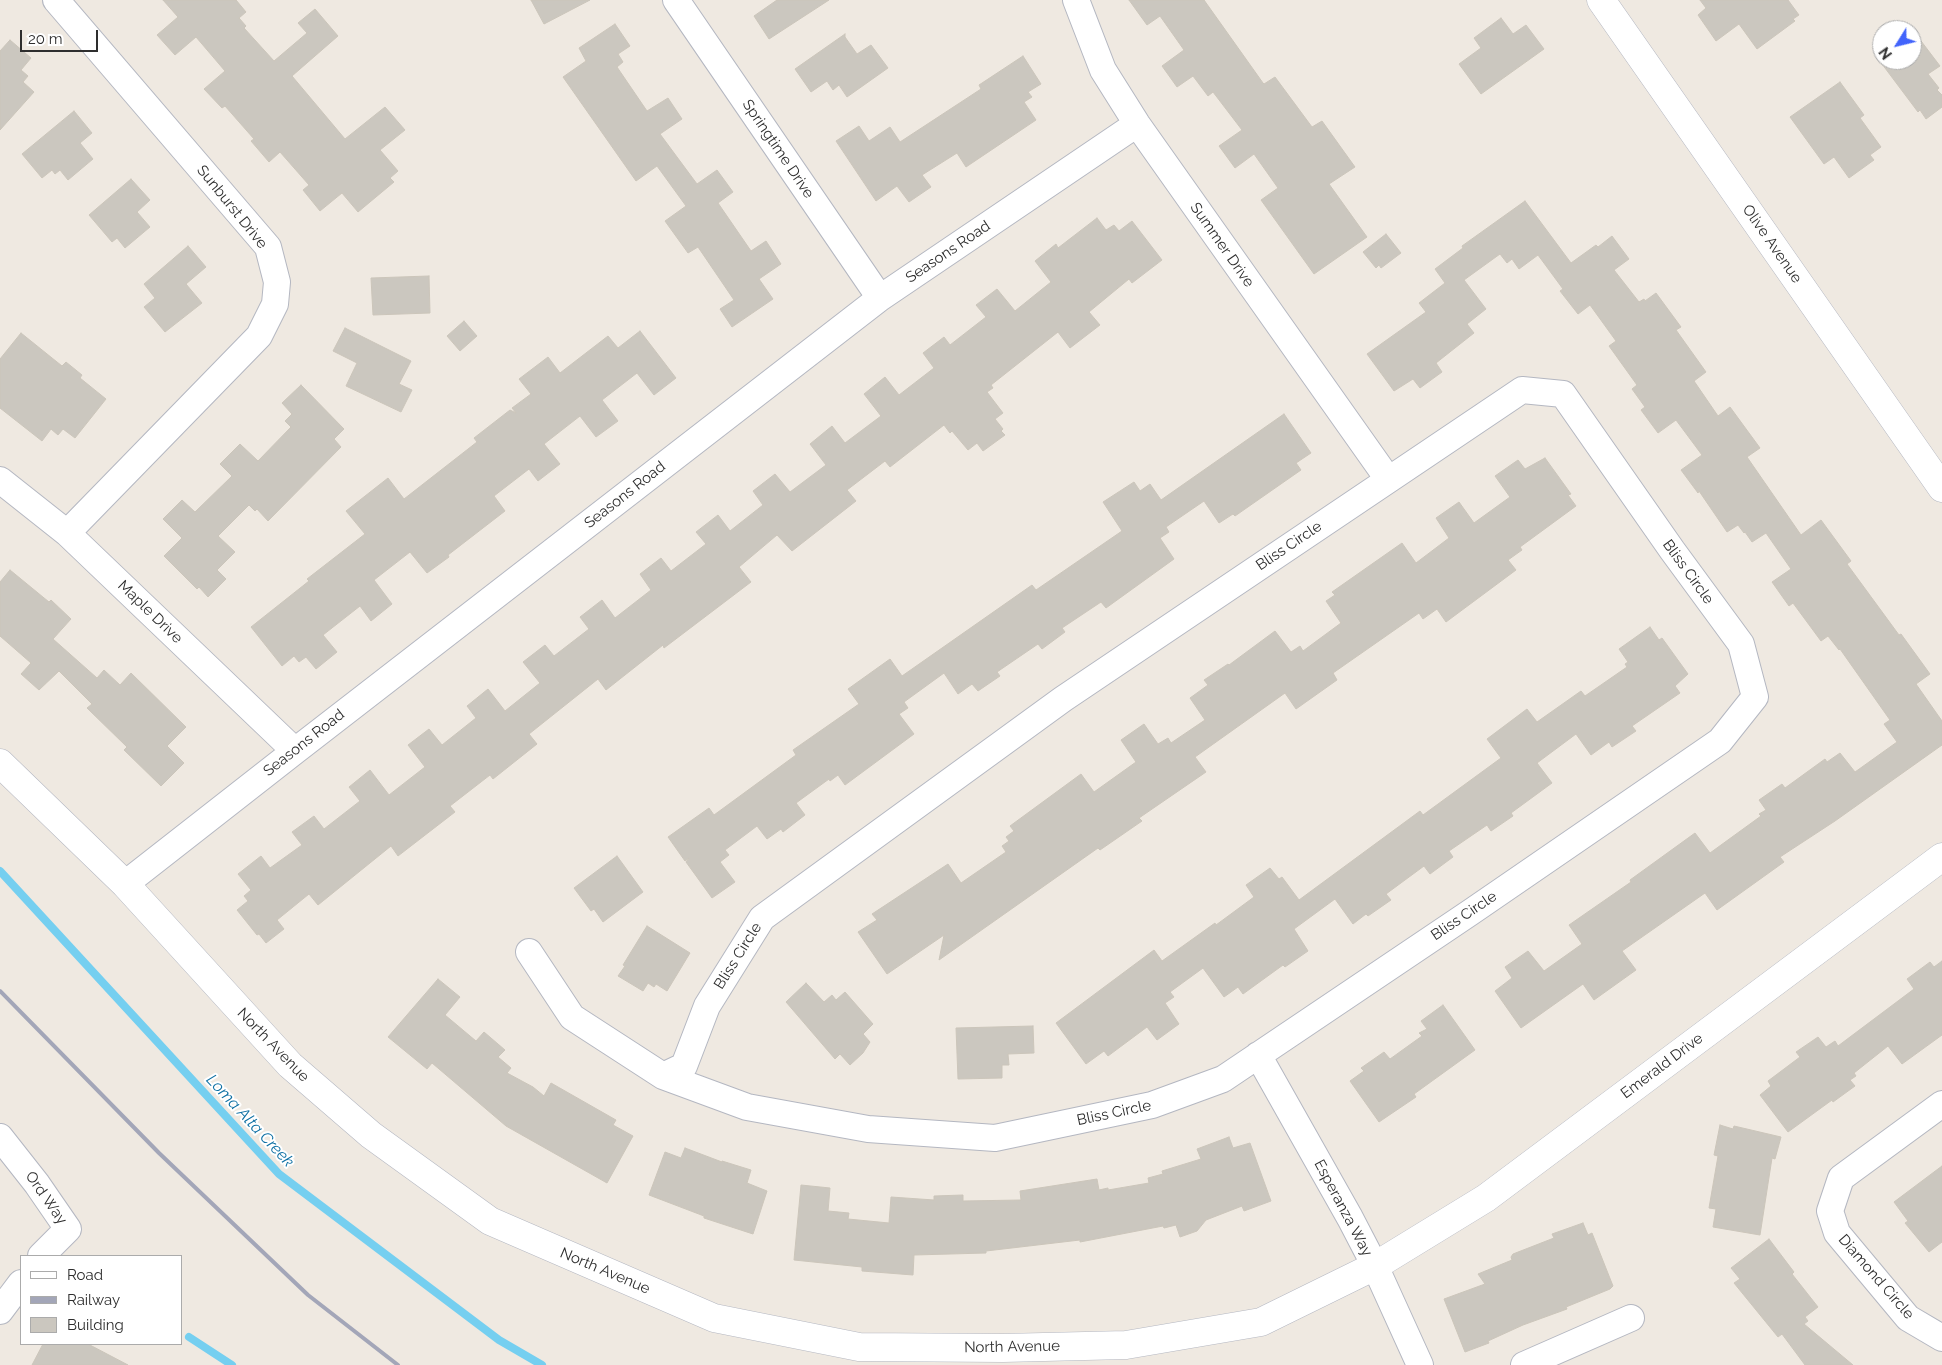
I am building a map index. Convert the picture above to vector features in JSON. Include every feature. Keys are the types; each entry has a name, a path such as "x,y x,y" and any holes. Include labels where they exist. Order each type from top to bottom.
{"main road":[{"name":"Olive Avenue","path":"1601,0 1942,488"},
{"name":"North Avenue","path":"0,763 125,884 290,1065 370,1135 490,1221 714,1318 859,1347 1003,1348 1126,1346 1260,1322 1375,1266"},
{"name":"Emerald Drive","path":"1375,1266 1486,1198 1942,857"}],"street":[{"name":"Sunburst Drive","path":"56,0 268,247 277,282 275,304 259,336 67,533"},
{"name":"Springtime Drive","path":"676,0 880,298"},
{"name":"Summer Drive","path":"1076,0 1103,70 1137,124 1388,479"},
{"name":"Seasons Road","path":"125,884 880,298 1137,124"},
{"name":"Bliss Circle","path":"529,952 572,1018 663,1076 747,1107 868,1129 995,1138 1152,1105 1223,1079 1720,741 1755,697 1740,644 1563,394 1522,390 1063,699 762,918 707,1006 684,1066 663,1076"},
{"name":"Maple Drive","path":"0,480 67,533 295,751"},
{"name":"Esperanza Way","path":"1258,1055 1350,1218 1375,1266 1420,1365"},
{"name":"Diamond Circle","path":"1942,1104 1841,1178 1830,1211 1837,1233 1908,1318 1942,1338"},
{"name":"Ord Way","path":"0,1137 37,1184 68,1229 42,1255"},
{"path":"0,1311 20,1284"},
{"path":"1524,1365 1631,1318"}],"building":[{"path":"163,0 236,0 246,12 239,18 246,26 244,28 274,61 307,33 298,23 315,9 338,36 292,76 345,139 385,107 405,130 380,150 398,171 390,178 394,182 358,212 342,193 320,211 303,190 309,185 280,152 269,162 251,141 254,139 225,106 222,108 204,89 225,71 196,37 175,55 157,35 178,17"},
{"path":"531,0 590,0 544,24"},
{"path":"777,0 829,0 769,39 754,16"},
{"path":"1129,0 1204,0 1263,83 1275,77 1312,127 1322,121 1355,167 1329,184 1367,237 1314,274 1261,200 1278,188 1254,154 1235,168 1219,146 1242,130 1213,92 1208,96 1193,76 1177,87 1162,66 1184,50 1160,16 1147,25"},
{"path":"1700,0 1788,0 1799,15 1793,19 1795,21 1757,49 1739,24 1716,41 1698,15 1706,8"},
{"path":"1501,18 1513,34 1526,25 1544,49 1481,94 1459,64 1481,48 1474,38"},
{"path":"615,24 630,46 618,54 623,62 617,67 647,111 668,98 682,119 660,134 697,184 717,170 733,192 718,203 751,251 766,241 781,264 759,279 773,299 732,327 720,309 734,300 698,247 688,253 665,221 686,206 657,166 636,181 563,77 586,61 579,48"},
{"path":"845,34 845,37 857,54 871,45 888,68 847,97 839,85 833,90 827,81 811,92 795,69"},
{"path":"10,40 31,58 21,70 28,76 23,82 34,92 0,130 0,51"},
{"path":"1922,42 1940,66 1928,74 1942,95 1942,107 1926,119 1920,110 1918,112 1886,70 1922,70"},
{"path":"1023,56 1041,84 1028,92 1032,97 1024,102 1036,120 966,167 957,153 922,175 931,187 909,202 897,186 876,201 836,141 859,126 869,141 890,127 900,142 981,89 979,85"},
{"path":"1840,82 1864,115 1860,118 1881,147 1870,155 1874,160 1849,178 1834,157 1824,164 1790,117"},
{"path":"74,111 92,133 80,143 93,159 68,180 60,170 55,174 52,170 42,178 22,154"},
{"path":"131,179 150,200 137,212 150,227 125,248 117,238 112,242 89,215"},
{"path":"1525,201 1571,263 1612,236 1629,259 1614,270 1639,302 1644,299 1645,301 1656,293 1681,327 1676,330 1706,372 1694,381 1718,416 1730,407 1760,448 1747,457 1801,535 1821,520 1851,561 1847,564 1930,674 1916,684 1942,721 1942,745 1835,821 1780,857 1784,862 1717,910 1705,893 1622,951 1636,970 1594,1000 1583,984 1521,1028 1495,991 1512,978 1505,967 1528,951 1544,971 1582,944 1569,925 1631,882 1630,880 1695,833 1710,853 1761,816 1759,814 1766,810 1759,800 1782,784 1785,788 1825,759 1827,762 1840,753 1855,772 1897,742 1884,724 1890,720 1840,649 1828,636 1821,641 1793,603 1789,606 1772,582 1791,569 1766,533 1752,542 1738,525 1727,532 1699,491 1698,493 1681,470 1702,455 1676,420 1658,433 1641,410 1645,407 1632,389 1637,385 1609,346 1616,341 1590,305 1578,314 1560,291 1563,289 1538,255 1519,269 1512,259 1507,263 1500,254 1464,280 1486,309 1467,324 1474,333 1436,363 1442,372 1420,388 1413,379 1394,391 1367,354 1426,312 1419,303 1445,283 1435,269 1463,248 1462,246"},
{"path":"1097,218 1106,230 1114,225 1119,231 1132,221 1162,260 1132,283 1129,279 1089,312 1100,325 1070,348 1058,332 991,385 993,388 987,392 1003,413 995,419 1005,435 983,451 977,443 968,450 952,431 950,433 944,425 890,467 885,461 847,490 856,501 792,551 777,535 739,567 751,582 664,648 663,645 606,690 598,679 529,734 537,744 493,779 490,775 450,806 455,812 398,856 391,846 318,905 309,894 277,920 284,929 266,943 259,934 257,935 237,910 248,901 244,896 251,890 238,874 261,856 270,868 302,845 292,832 314,816 324,829 360,801 349,787 370,770 389,795 425,767 408,745 429,729 442,745 476,718 467,706 488,689 505,711 540,683 523,662 545,645 554,656 589,629 580,617 602,600 615,618 651,590 640,574 661,558 671,571 706,544 696,532 718,515 730,531 763,505 753,491 775,474 790,492 826,465 810,444 832,426 845,443 881,416 864,394 885,377 899,395 934,368 923,353 944,337 950,345 986,317 976,305 997,289 1015,311 1051,282 1035,261 1056,244 1058,248"},
{"path":"1386,234 1401,253 1381,268 1379,265 1376,268 1363,252"},
{"path":"188,246 206,267 186,284 202,303 165,332 144,307 155,298 144,284"},
{"path":"429,276 430,313 373,315 371,278"},
{"path":"464,321 477,336 460,351 447,336"},
{"path":"345,328 411,361 399,384 412,390 401,412 346,386 357,363 333,351"},
{"path":"640,331 676,378 654,395 637,373 602,400 618,421 596,437 580,416 544,444 560,464 538,481 529,469 494,496 505,511 448,555 449,557 427,573 410,552 374,580 392,604 371,621 360,606 323,635 337,652 316,669 306,657 299,662 294,656 282,666 251,627 309,581 307,579 365,534 346,511 388,478 404,499 477,442 474,438 510,410 516,413 512,408 531,394 519,379 548,357 560,373 608,336 618,348"},
{"path":"21,333 62,366 66,362 82,375 80,378 106,399 75,438 63,429 58,435 51,429 42,441 0,408 0,359"},
{"path":"301,385 344,429 334,439 341,447 268,521 257,509 255,511 249,505 218,536 235,552 217,570 226,579 208,597 199,587 197,589 164,556 182,538 163,519 182,500 195,512 232,476 220,464 240,444 258,461 291,427 285,421 292,414 282,403"},
{"path":"1284,414 1311,453 1296,463 1301,470 1235,516 1233,514 1219,523 1204,501 1166,527 1169,532 1160,538 1174,559 1106,608 1101,602 1062,628 1065,632 1042,649 1038,644 997,672 1000,676 978,691 972,684 958,694 944,673 904,702 908,708 899,714 914,734 845,785 838,775 830,781 829,779 796,803 805,815 783,832 781,829 767,839 757,826 725,850 729,855 720,862 735,882 712,898 686,862 689,858 685,861 668,837 709,808 714,815 796,755 793,750 859,704 848,689 890,659 902,676 1032,585 1036,590 1122,531 1103,502 1134,482 1140,491 1150,484 1161,500"},
{"path":"1545,458 1571,494 1568,495 1576,506 1520,547 1522,550 1508,560 1516,570 1446,622 1437,609 1423,619 1419,613 1333,673 1337,680 1296,709 1285,693 1195,757 1206,772 1139,818 1142,821 1100,850 1098,848 939,960 944,935 887,974 858,932 877,920 872,914 948,864 961,883 1006,852 1002,846 1009,841 1006,837 1014,831 1010,826 1081,774 1094,792 1136,762 1121,740 1144,724 1158,744 1168,738 1171,743 1205,720 1190,698 1208,685 1204,680 1229,665 1275,631 1291,652 1300,646 1303,651 1341,623 1326,601 1335,595 1332,592 1402,543 1416,563 1449,538 1436,518 1459,502 1474,523 1510,497 1495,476 1518,460 1525,469"},
{"path":"10,570 49,602 51,600 71,619 53,639 97,678 104,670 120,685 131,673 186,727 167,746 184,763 161,786 124,750 127,747 87,708 92,704 59,671 39,690 21,674 31,663 0,636 0,582"},
{"path":"1650,627 1659,640 1662,638 1688,674 1675,686 1680,693 1632,726 1636,731 1612,747 1609,742 1591,755 1576,734 1537,763 1552,783 1511,813 1513,816 1491,831 1487,825 1449,851 1453,857 1430,874 1424,866 1386,894 1391,900 1368,916 1366,914 1353,924 1335,899 1294,929 1308,951 1285,967 1283,965 1243,994 1238,987 1224,997 1203,968 1170,992 1174,997 1165,1003 1179,1024 1157,1040 1147,1027 1108,1056 1104,1051 1086,1064 1056,1023 1154,950 1162,961 1215,923 1216,925 1254,897 1246,885 1270,868 1279,879 1282,877 1299,900 1420,811 1423,815 1501,758 1487,739 1527,709 1537,722 1581,691 1585,696 1627,667 1625,664 1628,662 1619,649"},
{"path":"617,856 643,892 603,922 594,909 591,911 574,888"},
{"path":"647,926 690,953 667,991 656,984 654,987 648,983 643,991 618,976"},
{"path":"1942,961 1942,1035 1902,1064 1888,1046 1854,1073 1856,1076 1850,1080 1855,1086 1788,1132 1760,1095 1771,1086 1768,1081 1800,1057 1796,1052 1818,1037 1826,1047 1835,1041 1838,1046 1914,989 1907,979 1930,962 1934,967"},
{"path":"438,979 460,997 445,1015 476,1041 484,1032 505,1050 498,1057 511,1068 507,1073 533,1087 544,1096 551,1083 616,1120 613,1125 633,1136 607,1183 506,1126 432,1063 427,1069 388,1037"},
{"path":"806,983 824,1002 832,995 836,1000 845,992 873,1024 863,1034 870,1042 863,1053 850,1065 840,1054 835,1059 786,1002"},
{"path":"1443,1005 1475,1050 1414,1094 1416,1097 1379,1122 1350,1081 1364,1071 1361,1068 1384,1052 1390,1059 1422,1036 1419,1033 1427,1029 1421,1021"},
{"path":"1033,1026 1034,1053 1008,1054 1009,1065 1002,1065 1002,1078 958,1079 956,1028"},
{"path":"1720,1125 1733,1129 1734,1126 1781,1137 1775,1159 1772,1158 1760,1235 1713,1227 1716,1209 1709,1208 1718,1156 1714,1155"},
{"path":"1229,1137 1233,1148 1250,1143 1271,1201 1244,1211 1242,1206 1206,1220 1197,1231 1180,1237 1176,1225 1080,1242 1080,1240 986,1251 986,1253 914,1255 913,1275 862,1271 862,1267 794,1260 801,1185 830,1188 828,1211 849,1213 848,1219 889,1223 891,1197 934,1200 934,1196 963,1195 963,1201 1021,1200 1020,1191 1097,1179 1099,1190 1149,1183 1148,1178 1163,1174 1162,1171 1201,1159 1197,1149"},
{"path":"685,1148 722,1162 751,1170 747,1183 767,1191 753,1234 704,1218 704,1216 649,1195 665,1152 681,1158"},
{"path":"1942,1166 1942,1242 1929,1252 1905,1223 1908,1221 1894,1202"},
{"path":"1583,1223 1588,1235 1592,1233 1613,1286 1610,1289 1566,1307 1567,1309 1523,1325 1488,1341 1489,1343 1465,1352 1444,1299 1485,1284 1478,1274 1512,1260 1513,1254 1554,1238 1552,1234"},
{"path":"1769,1239 1794,1272 1792,1274 1818,1307 1805,1317 1808,1321 1804,1324 1853,1365 1805,1365 1782,1334 1778,1337 1734,1283 1740,1279 1731,1268"},
{"path":"42,1345 90,1345 128,1365 32,1365"}],"waterway":[{"name":"Loma Alta Creek","path":"0,871 279,1174 499,1340 542,1365"},
{"path":"189,1337 232,1365"}],"railway":[{"path":"0,991 159,1153 308,1295 398,1365"}]}
